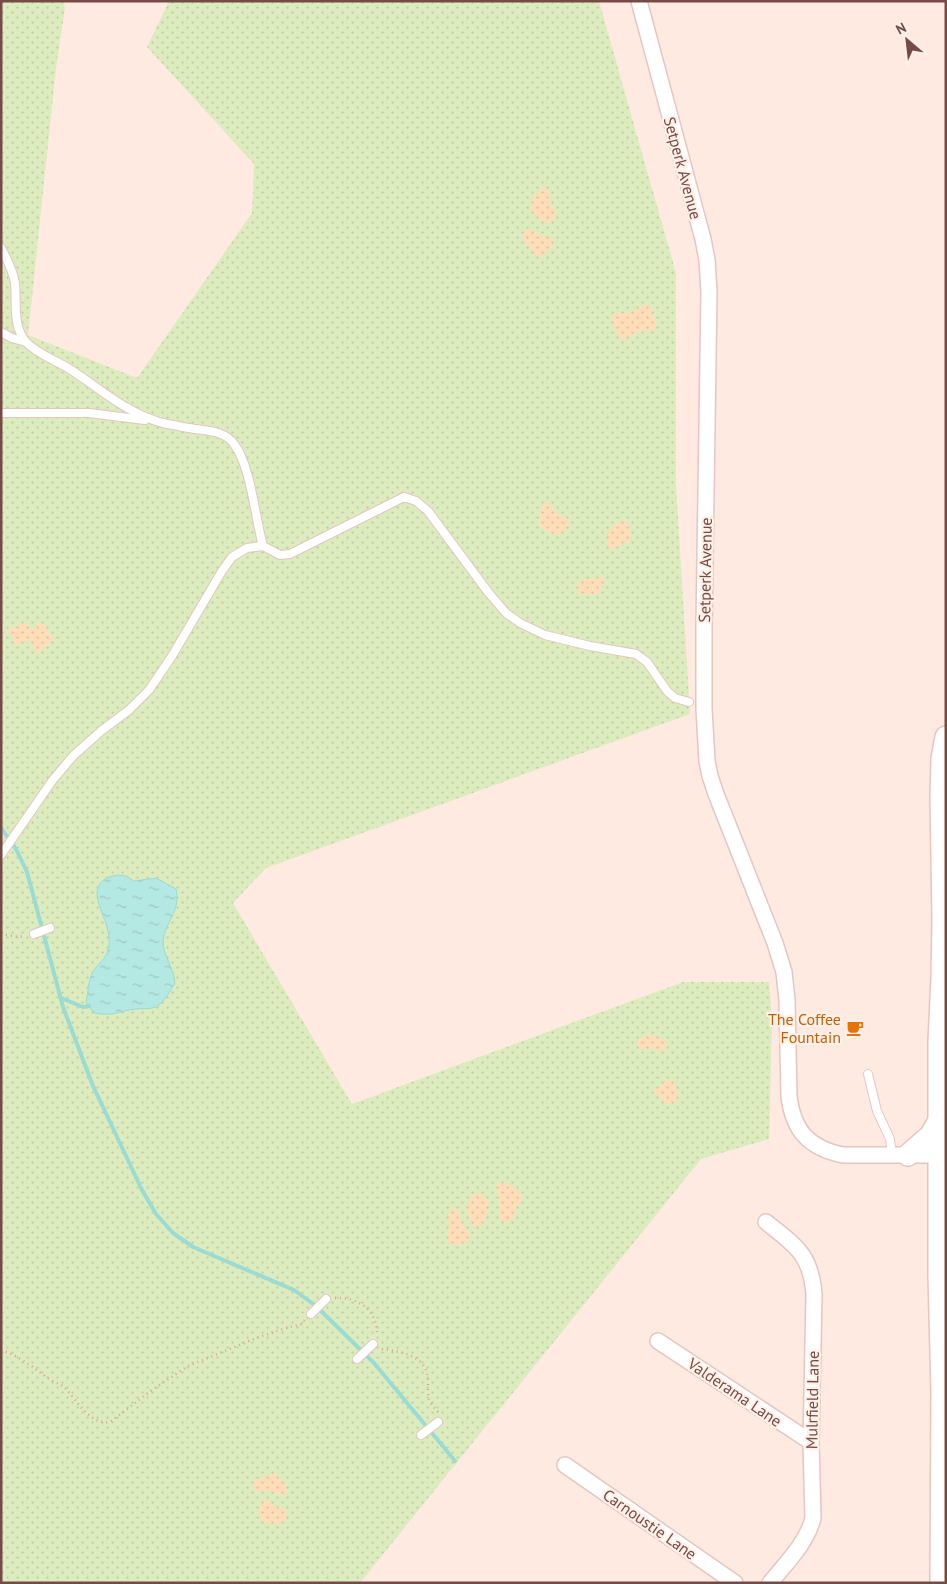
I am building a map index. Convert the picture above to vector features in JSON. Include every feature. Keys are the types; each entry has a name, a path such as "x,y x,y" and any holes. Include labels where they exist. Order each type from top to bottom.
{"main road":[{"path":"941,1583 942,1390 939,1276 943,1155 938,1122 938,1041 943,920 941,796 942,759 946,737"},
{"path":"900,1155 931,1135 938,1122"}],"street":[{"name":"Setperk Avenue","path":"639,1 707,260 709,320 704,710 707,761 710,776 781,958 787,1000 789,1096 791,1111 800,1130 816,1146 828,1152 843,1155 900,1155"},
{"path":"900,1155 943,1155"},
{"name":"Mulrfield Lane","path":"766,1222 799,1249 807,1263 813,1281 811,1442 813,1518 804,1541 770,1583"},
{"name":"Valderama Lane","path":"658,1341 811,1442"},
{"name":"Carnoustie Lane","path":"566,1465 735,1583"}],"lane":[{"path":"1,248 15,283 16,317 20,332 26,342"},
{"path":"1,332 26,342 41,353 67,367 130,410 152,421"},
{"path":"1,413 89,413 208,430 228,437 235,445 246,468 264,546"},
{"path":"3,852 52,781 73,756 101,731 129,710 149,690 172,656 222,571 232,558 247,548 264,546 280,556 290,554 404,498 416,501 428,511 488,592 506,613 520,623 554,637 590,646 636,654 647,662 667,691 675,698 689,702"},
{"path":"31,935 50,928"},
{"path":"868,1074 877,1110 890,1139 900,1155"},
{"path":"311,1314 325,1300"},
{"path":"357,1359 372,1345"},
{"path":"421,1435 437,1423"}],"path":[{"path":"1,934 19,937 31,935"},
{"path":"325,1300 347,1298 359,1302 371,1314 377,1329 376,1339 372,1345 407,1354 423,1363 428,1374 430,1403 438,1412 440,1419 437,1423"},
{"path":"1,1350 16,1356 64,1387 80,1407 93,1417 110,1422 188,1366 259,1337 300,1325"}],"green space":[{"path":"1,1 63,1 65,8 56,68 28,335 137,378 252,213 254,164 147,47 169,1 599,1 676,273 676,485 690,714 266,868 233,903 352,1104 683,982 769,982 772,1020 769,1139 701,1159 360,1583 1,1583"}],"sand":[{"path":"544,188 549,191 550,202 556,213 554,219 547,223 531,212 534,198"},
{"path":"530,229 541,236 550,237 554,241 554,245 541,257 536,256 522,236 525,230"},
{"path":"647,304 652,308 656,325 654,330 637,332 625,340 619,338 612,320 614,314 618,312 630,313"},
{"path":"547,503 555,512 570,520 567,529 562,533 556,535 539,526 543,504"},
{"path":"624,520 627,521 629,526 630,541 612,550 608,548 608,532 614,525"},
{"path":"600,577 604,580 598,594 581,594 577,592 577,583 584,579"},
{"path":"41,622 53,639 38,652 34,650 31,642 28,640 16,645 8,631 20,623 26,624 31,630"},
{"path":"651,1035 665,1040 667,1045 664,1051 651,1048 641,1049 637,1042 644,1036"},
{"path":"667,1080 672,1080 675,1083 678,1099 676,1102 668,1105 654,1091"},
{"path":"503,1183 513,1187 522,1196 522,1200 516,1208 512,1219 507,1222 502,1221 499,1216 500,1201 496,1187 498,1184"},
{"path":"476,1193 485,1198 489,1203 484,1223 479,1227 475,1227 468,1214 468,1204"},
{"path":"454,1207 457,1209 462,1224 469,1232 470,1239 466,1243 456,1245 451,1244 447,1240 448,1216"},
{"path":"273,1474 287,1487 283,1495 268,1490 258,1492 255,1489 255,1481"},
{"path":"264,1499 267,1499 273,1505 283,1508 286,1511 287,1518 279,1523 263,1522 260,1510"}],"water":[{"path":"117,875 126,876 134,881 156,878 176,889 175,910 164,935 163,942 164,951 173,972 175,983 162,1003 157,1007 101,1014 94,1013 86,1002 91,976 107,954 109,945 108,931 97,891 100,884 106,879"}],"waterway":[{"path":"1,828 16,849 27,872 63,1007 93,1086 142,1190 156,1214 173,1233 193,1247 294,1290 316,1306 374,1363 455,1461"},
{"path":"61,998 83,1007 89,1006"}],"place":[{"name":"The Coffee Fountain","path":"855,1028"}]}
